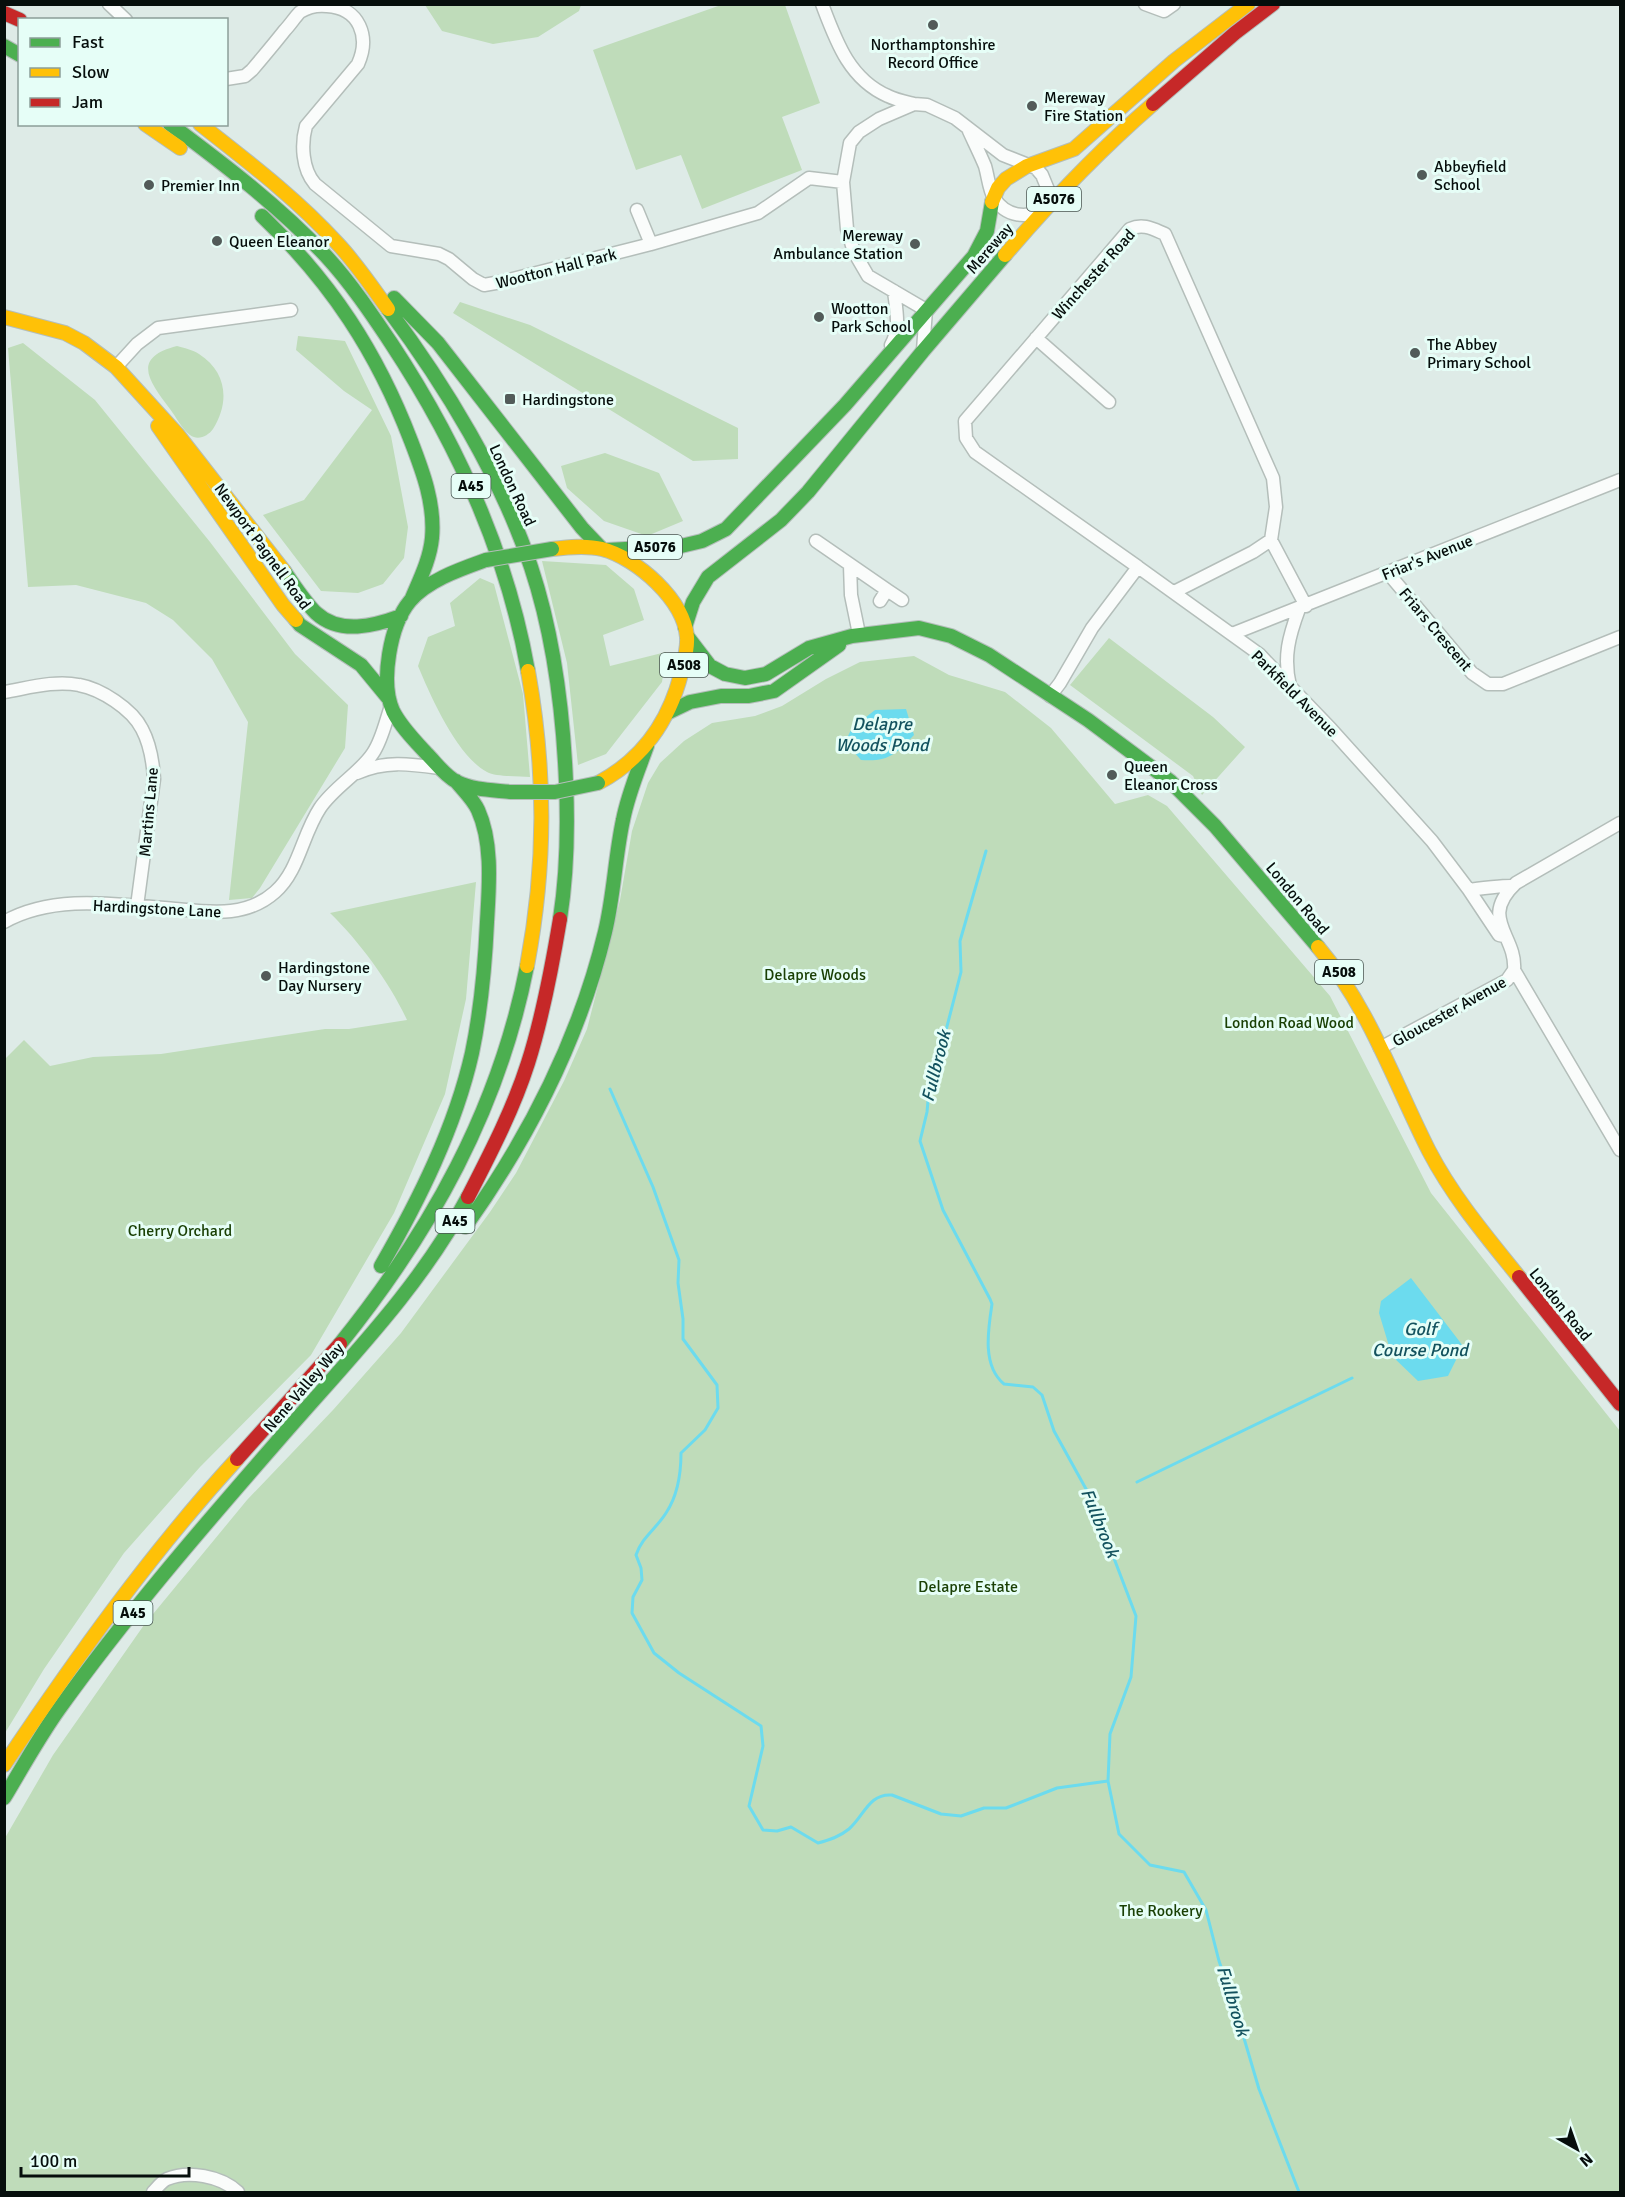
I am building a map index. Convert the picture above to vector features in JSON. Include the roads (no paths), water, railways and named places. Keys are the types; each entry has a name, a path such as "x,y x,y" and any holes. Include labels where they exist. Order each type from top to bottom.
{"main road":[{"path":"1216,29 1239,4"},
{"name":"Mereway","path":"604,549 681,546 702,541 726,529 845,405 958,274 981,244 990,221 993,198 1000,186 1010,176 1029,165 1055,158 1074,149 1174,61 1248,4"},
{"name":"Mereway","path":"686,632 693,602 708,576 781,520 800,500 1044,209 1109,142 1234,33 1273,4"},
{"path":"4,13 18,19"},
{"path":"4,38 18,44"},
{"path":"4,46 18,54"},
{"path":"148,126 212,170 302,254 348,313 373,353 394,397 423,473 430,507 432,537 428,561 412,598"},
{"name":"Nene Valley Way","path":"4,1765 53,1692 177,1528 329,1358 386,1283 424,1225 466,1151 486,1105 505,1051 522,993 538,899 542,846 542,766 530,673 507,582 492,536 455,447 407,365 361,300 326,256 230,168 173,126"},
{"name":"London Road","path":"202,126 296,204 338,243 418,347 446,390 511,516 534,578 549,637 559,689 568,768 567,849 554,959"},
{"path":"338,243 438,343 582,528 604,549"},
{"name":"Newport Pagnell Road","path":"4,317 65,333 84,343 116,367 178,435 316,613 327,621 359,628 374,626 400,616"},
{"name":"Newport Pagnell Road","path":"135,386 171,444 283,605 300,626 361,665 372,676 390,703"},
{"name":"A508","path":"573,547 604,549 636,565 653,578 666,592 686,632 685,662 667,713 647,746 616,774 598,783 562,793 511,792 478,788 456,781 409,734 390,703 389,660 400,616 412,598 444,578 486,560 573,547"},
{"name":"London Road","path":"686,632 710,666 725,674 745,678 766,674 809,648 855,635 919,628 951,636 989,655 1124,746 1170,781 1215,826 1337,970 1362,1010 1430,1152 1461,1205 1620,1404"},
{"name":"London Road","path":"667,713 690,702 721,696 749,696 774,691 855,635"},
{"path":"278,1440 356,1365 419,1288 502,1175 531,1126 563,1063 591,987 606,930 628,800 647,746"},
{"path":"329,1358 402,1228 433,1164 466,1074 482,986 488,914 488,868 486,836 477,809 456,781"},
{"name":"Nene Valley Way","path":"4,1797 64,1701 193,1540 405,1291 459,1215 509,1117 548,996 554,959"}],"street":[{"path":"109,4 124,18"},
{"path":"822,4 844,57 860,78 887,96 914,104 927,105 955,118 1003,155 1036,168 1046,182 1049,192 1044,209 1034,215 1014,214 993,198 985,166 969,131"},
{"path":"1145,4 1164,11 1174,4"},
{"name":"Wootton Hall Park","path":"228,79 245,76 252,70 301,12 316,6 331,6 349,12 354,17 364,39 363,52 358,64 306,126 304,135 307,175 391,246 439,254 484,285 651,244 758,213 809,178 843,182"},
{"path":"914,104 879,119 859,132 850,143 843,182 847,229 854,252 868,276 926,310 923,351"},
{"path":"638,210 651,244"},
{"name":"Winchester Road","path":"1138,567 975,452 966,438 965,421 1130,230 1137,225 1146,226 1165,234 1273,478 1276,507 1271,540"},
{"path":"878,366 894,341 896,333 897,315 894,291"},
{"path":"116,367 137,344 158,328 291,310"},
{"path":"1036,338 1109,402"},
{"name":"Friar's Avenue","path":"1232,634 1620,480"},
{"path":"1174,592 1253,552 1271,540 1303,607 1287,648 1286,669 1290,687"},
{"path":"816,541 850,565 884,596 902,600"},
{"path":"850,565 855,635"},
{"path":"1050,696 1092,628 1138,567"},
{"name":"Parkfield Avenue","path":"1138,567 1258,654 1331,729 1432,841 1499,935 1504,936"},
{"name":"Friars Crescent","path":"1388,573 1472,673 1488,684 1503,684 1620,637"},
{"name":"Martins Lane","path":"4,692 49,684 79,685 104,694 123,707 142,728 153,761 154,779 137,906"},
{"name":"Hardingstone Lane","path":"4,922 32,910 55,905 86,903 224,912 251,907 264,900 283,884 291,872 319,809 334,790 374,753 390,703"},
{"name":"Hardingstone Lane","path":"350,776 368,768 387,764 412,764 441,768"},
{"name":"Gloucester Avenue","path":"1380,1048 1508,980 1515,963 1499,922 1499,910 1506,894 1513,886 1549,863 1620,823"},
{"path":"1469,890 1507,884 1513,886"},
{"path":"1514,970 1620,1150"},
{"path":"153,2193 166,2180 189,2175 216,2179 238,2193"}],"water":[{"name":"Delapre Woods Pond","path":"906,709 914,735 891,755 879,760 861,760 845,742 852,728 875,710"},
{"name":"Golf Course Pond","path":"1411,1278 1463,1346 1448,1376 1418,1381 1392,1356 1379,1313 1381,1301"}],"waterway":[{"name":"Fullbrook","path":"986,851 960,941 961,972 944,1038 930,1079 927,1112 920,1141 943,1210 992,1304 988,1347 992,1368 1004,1384 1033,1387 1042,1395 1054,1431 1091,1498 1136,1616 1131,1677 1110,1734 1108,1781 1119,1834 1150,1865 1184,1872 1206,1910 1219,1961 1259,2089 1299,2192"},
{"path":"610,1089 653,1187 679,1260 678,1283 683,1339 717,1385 718,1408 705,1430 681,1453 676,1491 670,1506 645,1538 636,1555 641,1568 642,1580 633,1597 632,1613 654,1653 679,1673 761,1726 763,1746 749,1806 763,1830 777,1831 791,1827 818,1843 845,1832 872,1801 884,1795 892,1795 941,1814 961,1816 984,1808 1006,1808 1057,1788 1108,1781"},
{"path":"1137,1482 1352,1378"}],"place":[{"name":"Northamptonshire Record Office","path":"933,25"},
{"name":"Mereway Fire Station","path":"1032,106"},
{"name":"Abbeyfield School","path":"1422,175"},
{"name":"Premier Inn","path":"149,185"},
{"name":"Queen Eleanor","path":"217,241"},
{"name":"Mereway Ambulance Station","path":"915,244"},
{"name":"Wootton Park School","path":"819,317"},
{"name":"The Abbey Primary School","path":"1415,353"},
{"name":"Hardingstone","path":"510,399"},
{"name":"Queen Eleanor Cross","path":"1112,775"},
{"name":"Hardingstone Day Nursery","path":"266,976"}],"park label":[{"name":"Delapre Woods","path":"815,974"},
{"name":"London Road Wood","path":"1289,1022"},
{"name":"Cherry Orchard","path":"180,1230"},
{"name":"Delapre Estate","path":"968,1586"},
{"name":"The Rookery","path":"1161,1910"}]}
